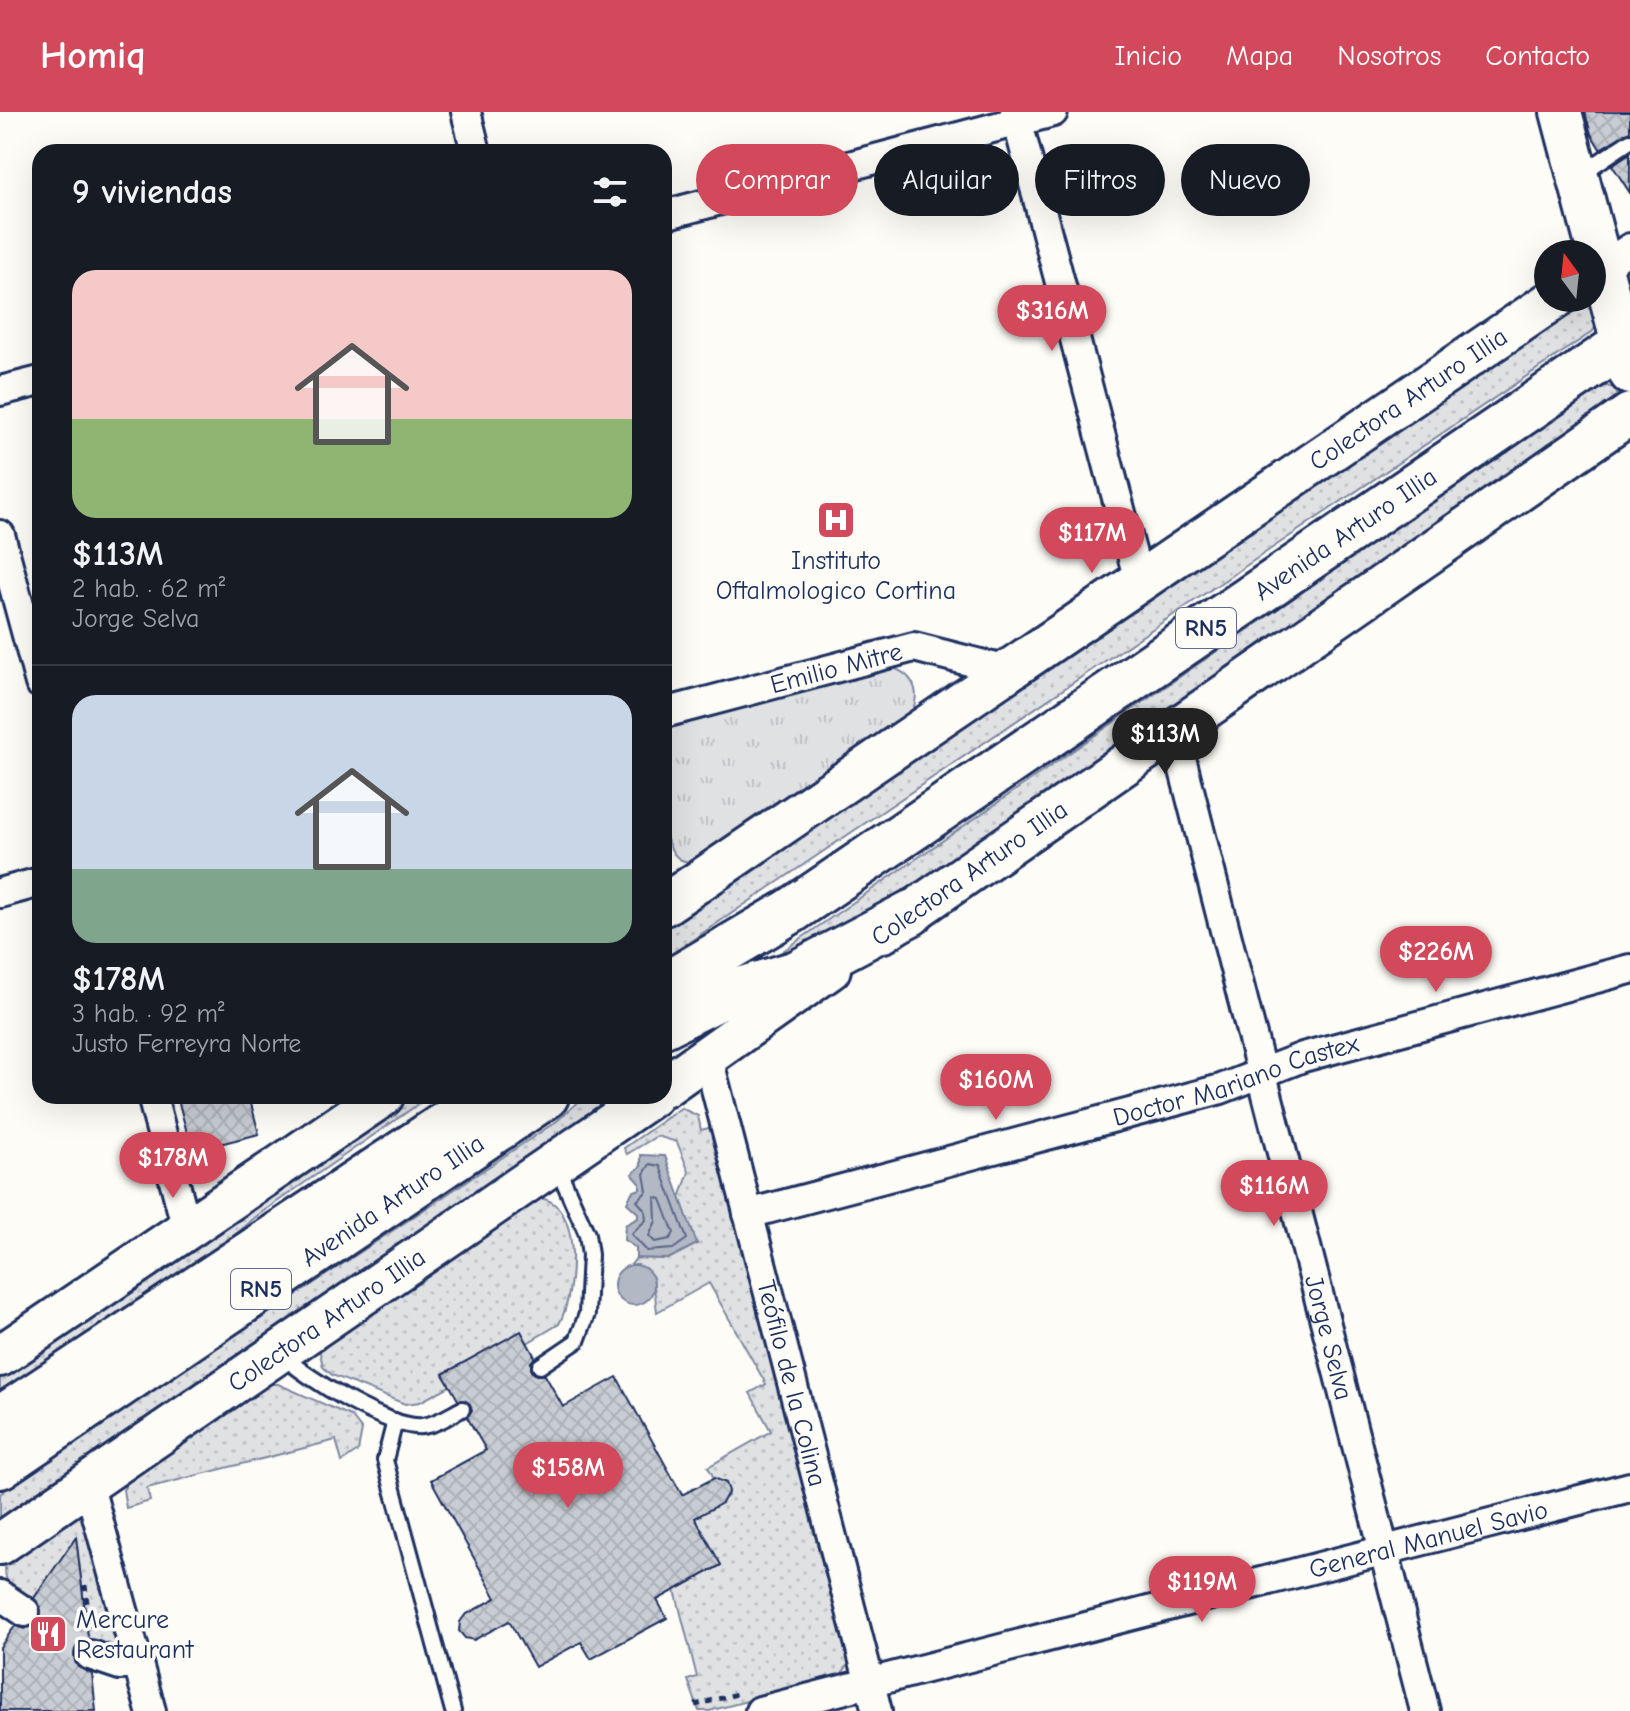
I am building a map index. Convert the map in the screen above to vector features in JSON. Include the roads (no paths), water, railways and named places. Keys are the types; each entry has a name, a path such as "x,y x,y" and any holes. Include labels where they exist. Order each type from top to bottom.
{"highway":[{"name":"Avenida Arturo Illia","path":"672,981 791,911 1628,350"},
{"name":"Avenida Arturo Illia","path":"672,1005 791,911"},
{"path":"672,1021 724,995 797,973 911,913"},
{"path":"171,1306 280,1210 434,1104"},
{"name":"Avenida Arturo Illia","path":"0,1466 18,1418 171,1306 476,1104"},
{"name":"Avenida Arturo Illia","path":"18,1418 533,1104"},
{"path":"0,1475 18,1418"}],"street":[{"path":"466,112 474,144"},
{"path":"672,213 1016,117 1053,112"},
{"path":"1561,112 1578,177 1608,263 1628,350"},
{"path":"1016,117 1139,581"},
{"name":"Colectora Arturo Illia","path":"672,891 1008,671 1535,312"},
{"path":"0,391 32,383"},
{"name":"Colectora Arturo Illia","path":"672,1081 1630,414"},
{"path":"0,535 32,629"},
{"name":"Emilio Mitre","path":"672,711 914,647 1008,671"},
{"name":"Jorge Selva","path":"1174,731 1425,1711"},
{"path":"0,893 32,884"},
{"name":"Doctor Mariano Castex","path":"748,1214 1221,1089 1303,1057 1630,969"},
{"name":"Teófilo de la Colina","path":"707,1054 877,1711"},
{"path":"154,1104 187,1229"},
{"path":"0,1356 371,1104"},
{"name":"Colectora Arturo Illia","path":"0,1544 640,1104"},
{"path":"88,1483 151,1711"},
{"name":"General Manuel Savio","path":"757,1700 870,1683 1630,1487"},
{"path":"0,1595 25,1612"},
{"path":"90,1655 120,1665 138,1664"}],"lane":[{"path":"1578,177 1630,141"},
{"path":"540,1366 577,1341 587,1314 590,1255 587,1234 555,1162"},
{"path":"279,1352 311,1380 395,1421 424,1426 462,1409"},
{"path":"395,1421 385,1460 453,1711"}],"water":[{"path":"641,1155 665,1156 697,1244 668,1259 636,1258 636,1248 624,1240 625,1225 638,1218 638,1213 627,1203 632,1192 640,1189 640,1183 632,1174 641,1166"},
{"path":"634,1265 648,1271 654,1285 648,1299 634,1305 620,1299 614,1285 620,1271"}],"tunnel":[{"path":"25,1612 90,1655"}],"place":[{"name":"Instituto Oftalmologico Cortina","path":"836,520"},
{"name":"Mercure Restaurant","path":"48,1634"}]}
